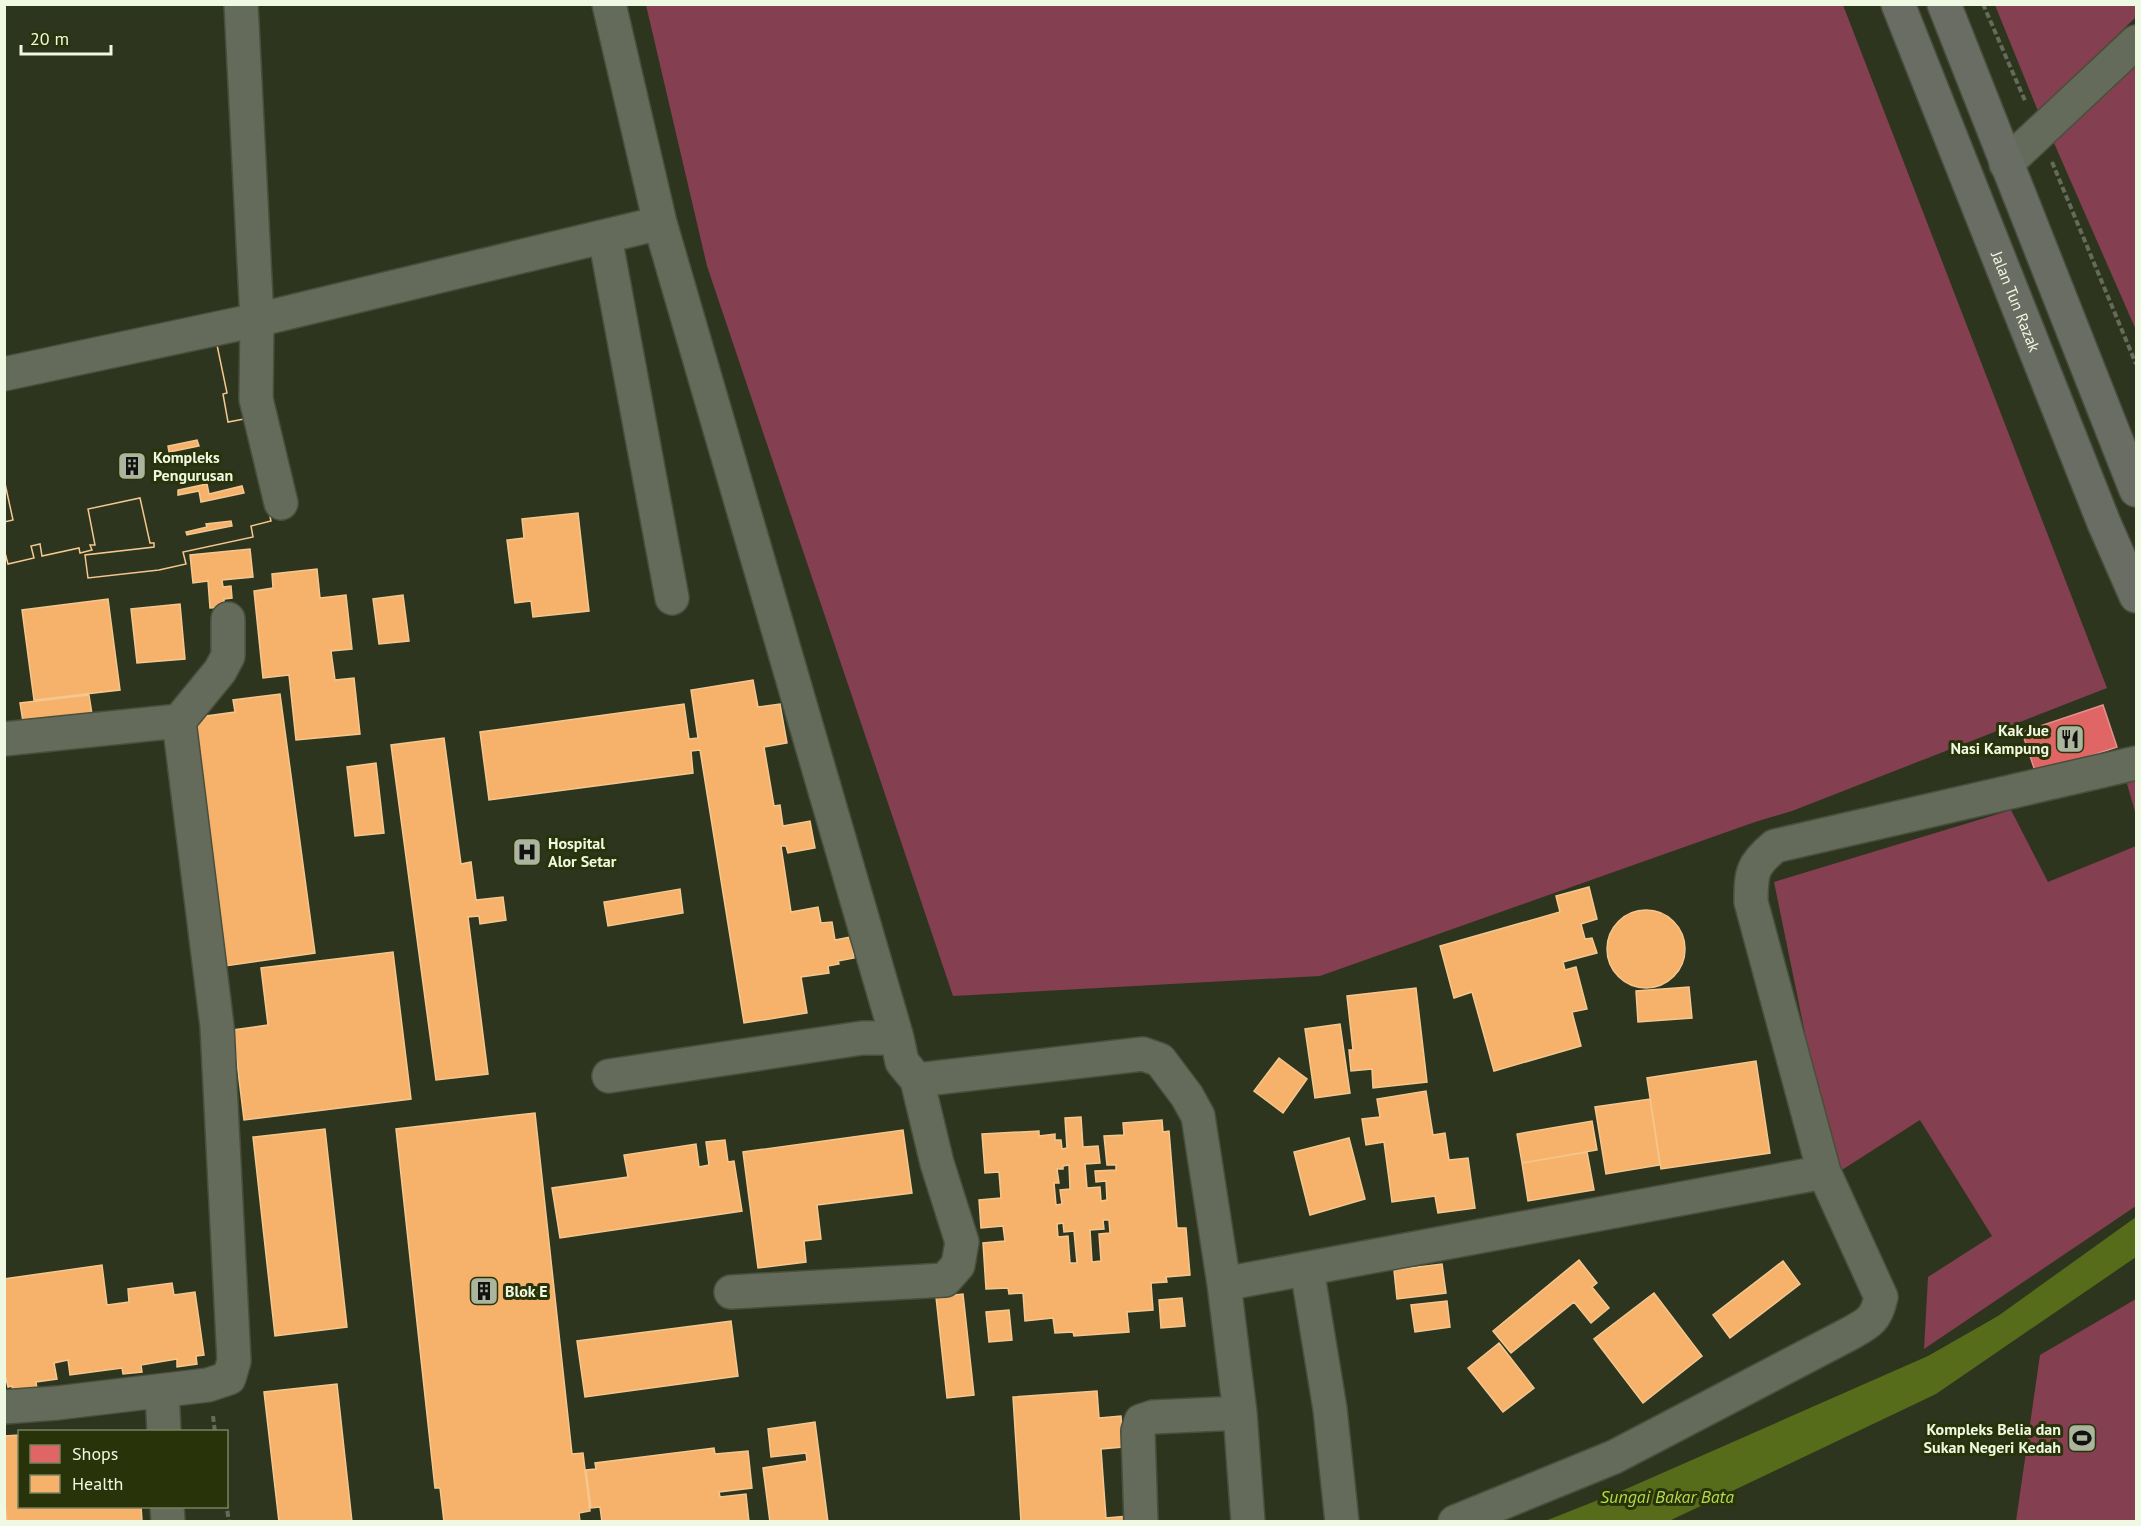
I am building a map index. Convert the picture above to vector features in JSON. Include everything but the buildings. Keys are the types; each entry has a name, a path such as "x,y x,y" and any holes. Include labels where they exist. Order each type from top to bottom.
{"main road":[{"name":"Jalan Tun Razak","path":"1899,4 2104,523 2136,596"},
{"path":"1944,4 2136,490"}],"street":[{"path":"241,4 257,320 256,399 281,503"},
{"path":"609,4 660,223 897,1038 902,1062 917,1080 937,1163 962,1242 958,1265 945,1280 731,1292"},
{"path":"2006,164 2040,135 2136,42"},
{"path":"4,374 257,320 660,223"},
{"path":"605,237 672,598"},
{"path":"4,739 179,721 220,671 228,656 228,619"},
{"path":"4,1407 208,1385 229,1378 234,1361 217,1026 179,721"},
{"path":"1455,1521 1614,1457 1864,1326 1878,1314 1881,1297 1824,1172 1751,902 1751,879 1758,860 1775,846 2136,763"},
{"path":"609,1076 862,1038 897,1038"},
{"path":"917,1080 1143,1054 1160,1060 1187,1096 1198,1116 1224,1284 1239,1413 1248,1521"},
{"path":"1224,1284 1824,1172"},
{"path":"1307,1269 1330,1409 1342,1521"},
{"path":"162,1391 164,1430"},
{"path":"1141,1521 1138,1431 1141,1421 1153,1417 1239,1413"}],"path":[{"path":"1983,4 2136,364"}],"shaded area":[{"path":"646,5 1843,5 2107,688 1792,811 1755,822 1320,976 953,996 707,266"},
{"path":"1995,5 2136,5 2136,17 2038,111"},
{"path":"2136,64 2136,330 2054,143"},
{"path":"2136,776 2136,815 2125,777"},
{"path":"2011,810 2048,882 2136,846 2136,1206 1924,1349 1928,1277 1992,1236 1920,1120 1834,1175 1774,882"},
{"name":"Kompleks Belia dan Sukan Negeri Kedah","path":"2136,1299 2136,1521 2016,1521 2040,1355"}],"water":[{"name":"Sungai Bakar Bata","path":"2136,1217 2136,1257 1936,1394 1669,1521 1545,1521 1626,1489 1928,1356 1998,1316"}],"place":[{"name":"Kompleks Pengurusan","path":"132,466"},
{"name":"Kak Jue Nasi Kampung","path":"2070,739"},
{"name":"Hospital Alor Setar","path":"527,852"},
{"name":"Blok E","path":"484,1291"},
{"name":"Kompleks Belia dan Sukan Negeri Kedah","path":"2082,1438"}]}
